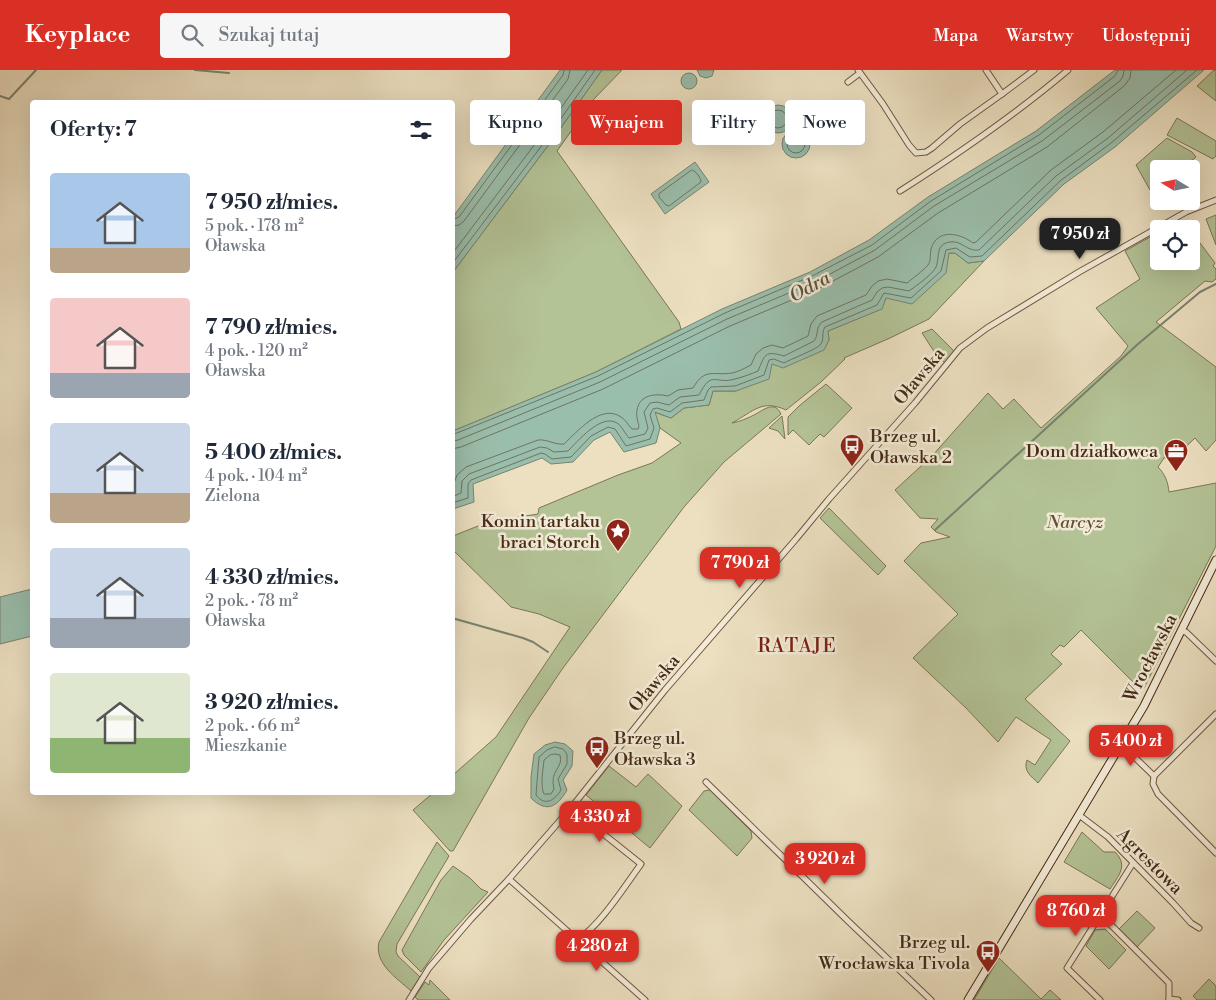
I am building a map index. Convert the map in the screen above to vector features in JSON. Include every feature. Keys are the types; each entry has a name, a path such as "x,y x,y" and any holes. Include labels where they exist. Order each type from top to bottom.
{"street":[{"path":"986,70 1002,94"},
{"path":"848,82 859,71 916,153 926,152 932,148 960,124 1034,70"},
{"path":"900,191 978,138 1068,70"},
{"name":"Oławska","path":"409,1000 430,968 471,919 571,808 665,690 829,499 915,403 960,348 987,328 1079,272 1186,212 1216,200"},
{"name":"Wrocławska","path":"968,1000 1144,706 1213,572 1216,560"},
{"path":"1181,631 1186,632 1216,661"},
{"path":"1216,714 1154,776 1153,784 1158,794 1216,854"},
{"path":"1121,744 1154,776"},
{"path":"706,782 931,1000"},
{"path":"571,808 641,864 611,905 584,936 577,940"},
{"name":"Agrestowa","path":"1079,815 1108,837 1173,903 1184,917 1199,928"},
{"path":"1100,1000 1067,968 1133,863"},
{"path":"509,879 645,1000"},
{"path":"1101,915 1169,983 1169,1000 1178,1000"}],"green space":[{"path":"602,70 622,70 594,99 581,100"},
{"path":"1216,70 1216,101 1197,86"},
{"path":"571,114 571,131 557,151 679,322 681,329 596,372 455,430 455,269 548,145 561,145 561,128"},
{"path":"1177,118 1216,141 1216,156 1213,159 1167,135"},
{"path":"1167,138 1192,152 1196,157 1192,160 1150,160 1150,190 1136,165"},
{"path":"1216,215 1216,245 1206,219"},
{"name":"Narcyz","path":"1150,237 1150,270 1200,270 1200,243 1215,263 1213,266 1216,269 1216,279 1212,282 1205,281 1156,322 1216,367 1216,440 1206,451 1195,438 1177,455 1164,458 1158,467 1166,478 1169,492 1216,483 1216,546 1144,688 1136,685 1081,630 1064,647 1060,645 1051,654 1062,664 1025,699 1070,741 1038,783 1030,776 1027,770 1027,760 1035,765 1051,740 1016,717 998,742 966,708 913,658 958,614 904,561 921,543 950,537 936,532 931,527 938,519 920,518 895,490 932,456 988,393 1003,409 1014,399 1041,428 1121,356 1128,346 1096,308 1140,279 1125,251"},
{"path":"949,253 955,253 968,263 984,261 929,319 844,358 821,382 786,410 778,407 764,406 732,423 746,419 769,407 776,408 781,414 724,462 684,507 563,668 529,718 453,851 450,851 413,810 431,795 455,795 455,773 496,737 570,627 539,614 511,607 455,552 455,535 488,522 538,514 539,508 652,463 681,443 660,428 654,412 671,418 684,408 709,405 713,391 736,391 772,363 823,350 829,340 828,331 881,309 886,298"},
{"path":"932,329 954,351 945,363 937,356 922,333"},
{"path":"826,384 852,408 824,437 820,434 809,445 793,430 788,435 788,417"},
{"path":"782,416 785,439 778,431 769,428"},
{"path":"829,508 886,566 878,575 820,518"},
{"path":"609,766 636,787 648,774 682,806 650,848 586,795"},
{"path":"710,790 751,831 752,838 737,856 689,810 704,791"},
{"path":"1082,832 1104,852 1115,852 1119,857 1122,866 1121,871 1110,889 1064,862"},
{"path":"437,842 449,856 397,944 396,952 398,956 420,977 411,991 393,976 383,964 378,950 379,942"},
{"path":"453,866 470,878 481,889 488,892 444,940 421,972 404,955 402,950 441,880"},
{"path":"1137,911 1155,928 1136,948 1118,930"},
{"path":"1105,929 1126,950 1109,969 1086,946 1095,930"},
{"path":"999,958 1041,999 1050,990 1061,1000 974,1000"},
{"path":"1209,979 1216,986 1216,1000 1197,1000 1193,996"},
{"path":"430,980 450,1000 418,1000 415,997 425,982 429,985"}],"water":[{"path":"560,70 602,70 581,100 571,100 571,114 561,128 561,100 538,100"},
{"path":"697,70 714,70 712,76 706,78 700,76"},
{"name":"Odra","path":"1115,70 1204,70 1115,147 1064,184 984,261 968,263 955,253 949,253 946,273 912,304 886,298 882,309 828,331 829,340 824,350 783,368 772,364 769,379 736,391 713,391 709,405 684,408 671,418 655,412 660,428 656,443 624,452 610,432 594,440 573,462 551,464 542,458 473,484 474,502 455,508 455,430 596,372 722,309 810,272 869,240 928,197 1036,131"},
{"path":"686,73 692,73 697,78 695,87 686,89 681,84 681,78"},
{"path":"775,106 785,107 785,131 775,132"},
{"path":"785,136 785,145 810,145 809,149 801,157 791,157 783,149"},
{"path":"505,145 548,145 455,269 455,214"},
{"path":"695,162 709,182 665,214 651,194"},
{"path":"30,590 30,636 0,644 0,597"},
{"path":"555,742 565,744 573,751 572,766 563,780 567,790 556,804 547,807 542,806 531,798 531,777 534,754 545,745"}],"waterway":[{"path":"0,96 9,99 36,70"},
{"path":"195,70 229,73"},
{"path":"935,530 1138,344 1200,292 1216,284"},
{"path":"455,619 523,638 548,652"}],"place":[{"name":"Brzeg ul. Oławska 2","path":"852,467"},
{"name":"Dom działkowca","path":"1176,472"},
{"name":"Komin tartaku braci Storch","path":"618,552"},
{"name":"Brzeg ul. Oławska 3","path":"597,769"},
{"name":"Brzeg ul. Wrocławska Tivola","path":"988,973"}],"district":[{"name":"RATAJE","path":"797,645"}]}
